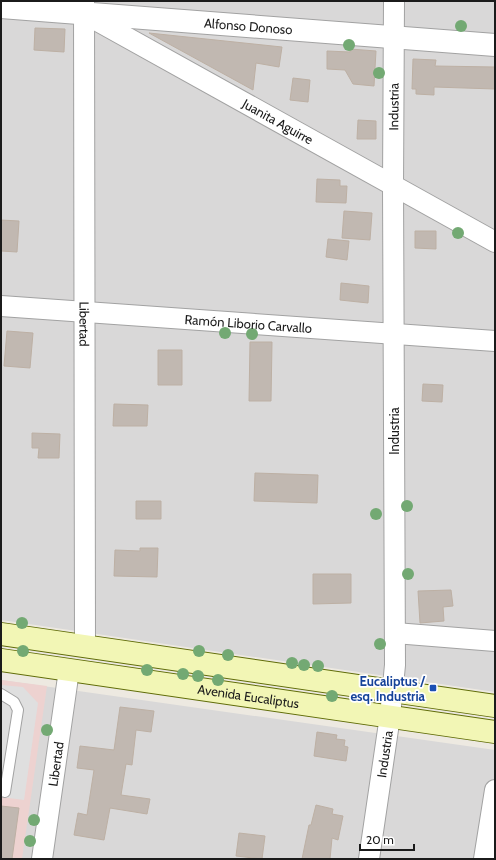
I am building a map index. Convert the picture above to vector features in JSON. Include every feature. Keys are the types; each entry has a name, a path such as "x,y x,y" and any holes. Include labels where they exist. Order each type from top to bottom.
{"main road":[{"name":"Avenida Eucaliptus","path":"1,634 495,706"},
{"name":"Avenida Eucaliptus","path":"1,660 495,732"}],"street":[{"name":"Juanita Aguirre","path":"61,1 84,7 393,186 495,242"},
{"name":"Industria","path":"369,859 393,691 395,633 393,186 394,1"},
{"name":"Alfonso Donoso","path":"1,7 84,7 394,37 495,45"},
{"name":"Libertad","path":"84,7 85,646"},
{"name":"Ramón Liborio Carvallo","path":"1,306 495,341"},
{"path":"395,633 495,641"},
{"name":"Libertad","path":"42,859 69,670"},
{"path":"484,859 495,790"}],"lane":[{"path":"1,694 14,702 18,710 5,792 1,791"}],"shaded area":[{"path":"1,1 495,1 495,692 1,620"},
{"path":"1,680 495,750 495,859 1,859"},
{"path":"1,680 47,686 22,859 1,859"},
{"path":"1,685 23,687 38,703 24,800 1,797"}],"building":[{"path":"35,28 65,29 64,52 34,50"},
{"path":"149,33 282,47 279,67 256,63 253,90"},
{"path":"350,49 376,51 374,86 353,84 345,70 327,69 327,51 350,52"},
{"path":"413,59 436,60 435,66 495,67 495,89 434,87 434,95 416,94 416,89 412,89"},
{"path":"293,78 310,80 308,102 290,100"},
{"path":"358,120 376,121 376,139 357,139"},
{"path":"317,179 340,180 340,186 347,186 346,203 316,202"},
{"path":"344,211 372,213 370,240 342,238"},
{"path":"1,220 19,221 17,252 1,251"},
{"path":"415,231 436,231 436,249 415,248"},
{"path":"328,239 349,241 347,260 326,257"},
{"path":"341,283 369,286 368,303 340,300"},
{"path":"7,331 33,333 30,368 4,366"},
{"path":"250,342 272,342 271,401 249,401"},
{"path":"158,350 182,350 182,385 158,385"},
{"path":"423,384 443,385 442,402 422,401"},
{"path":"114,404 148,405 147,426 113,426"},
{"path":"32,433 60,434 59,458 38,458 39,448 32,448"},
{"path":"255,473 318,475 317,503 254,501"},
{"path":"136,501 161,501 161,519 136,519"},
{"path":"140,548 158,548 157,577 114,576 115,550 140,551"},
{"path":"313,574 351,574 351,603 313,604"},
{"path":"451,590 453,606 443,607 444,621 420,623 418,591"},
{"path":"120,707 154,711 151,732 136,730 132,765 126,764 121,795 150,799 147,814 110,808 104,840 74,835 78,813 87,815 94,770 77,768 80,746 114,750"},
{"path":"317,732 337,735 336,739 345,740 344,746 348,747 346,761 314,756"},
{"path":"316,805 333,809 332,814 343,816 338,840 332,838 330,859 302,859 309,825 311,825"},
{"path":"1,806 19,808 12,859 1,859"},
{"path":"239,833 265,836 262,859 236,856"}],"place":[{"name":"Eucaliptus / esq. Industria","path":"433,688"}]}
